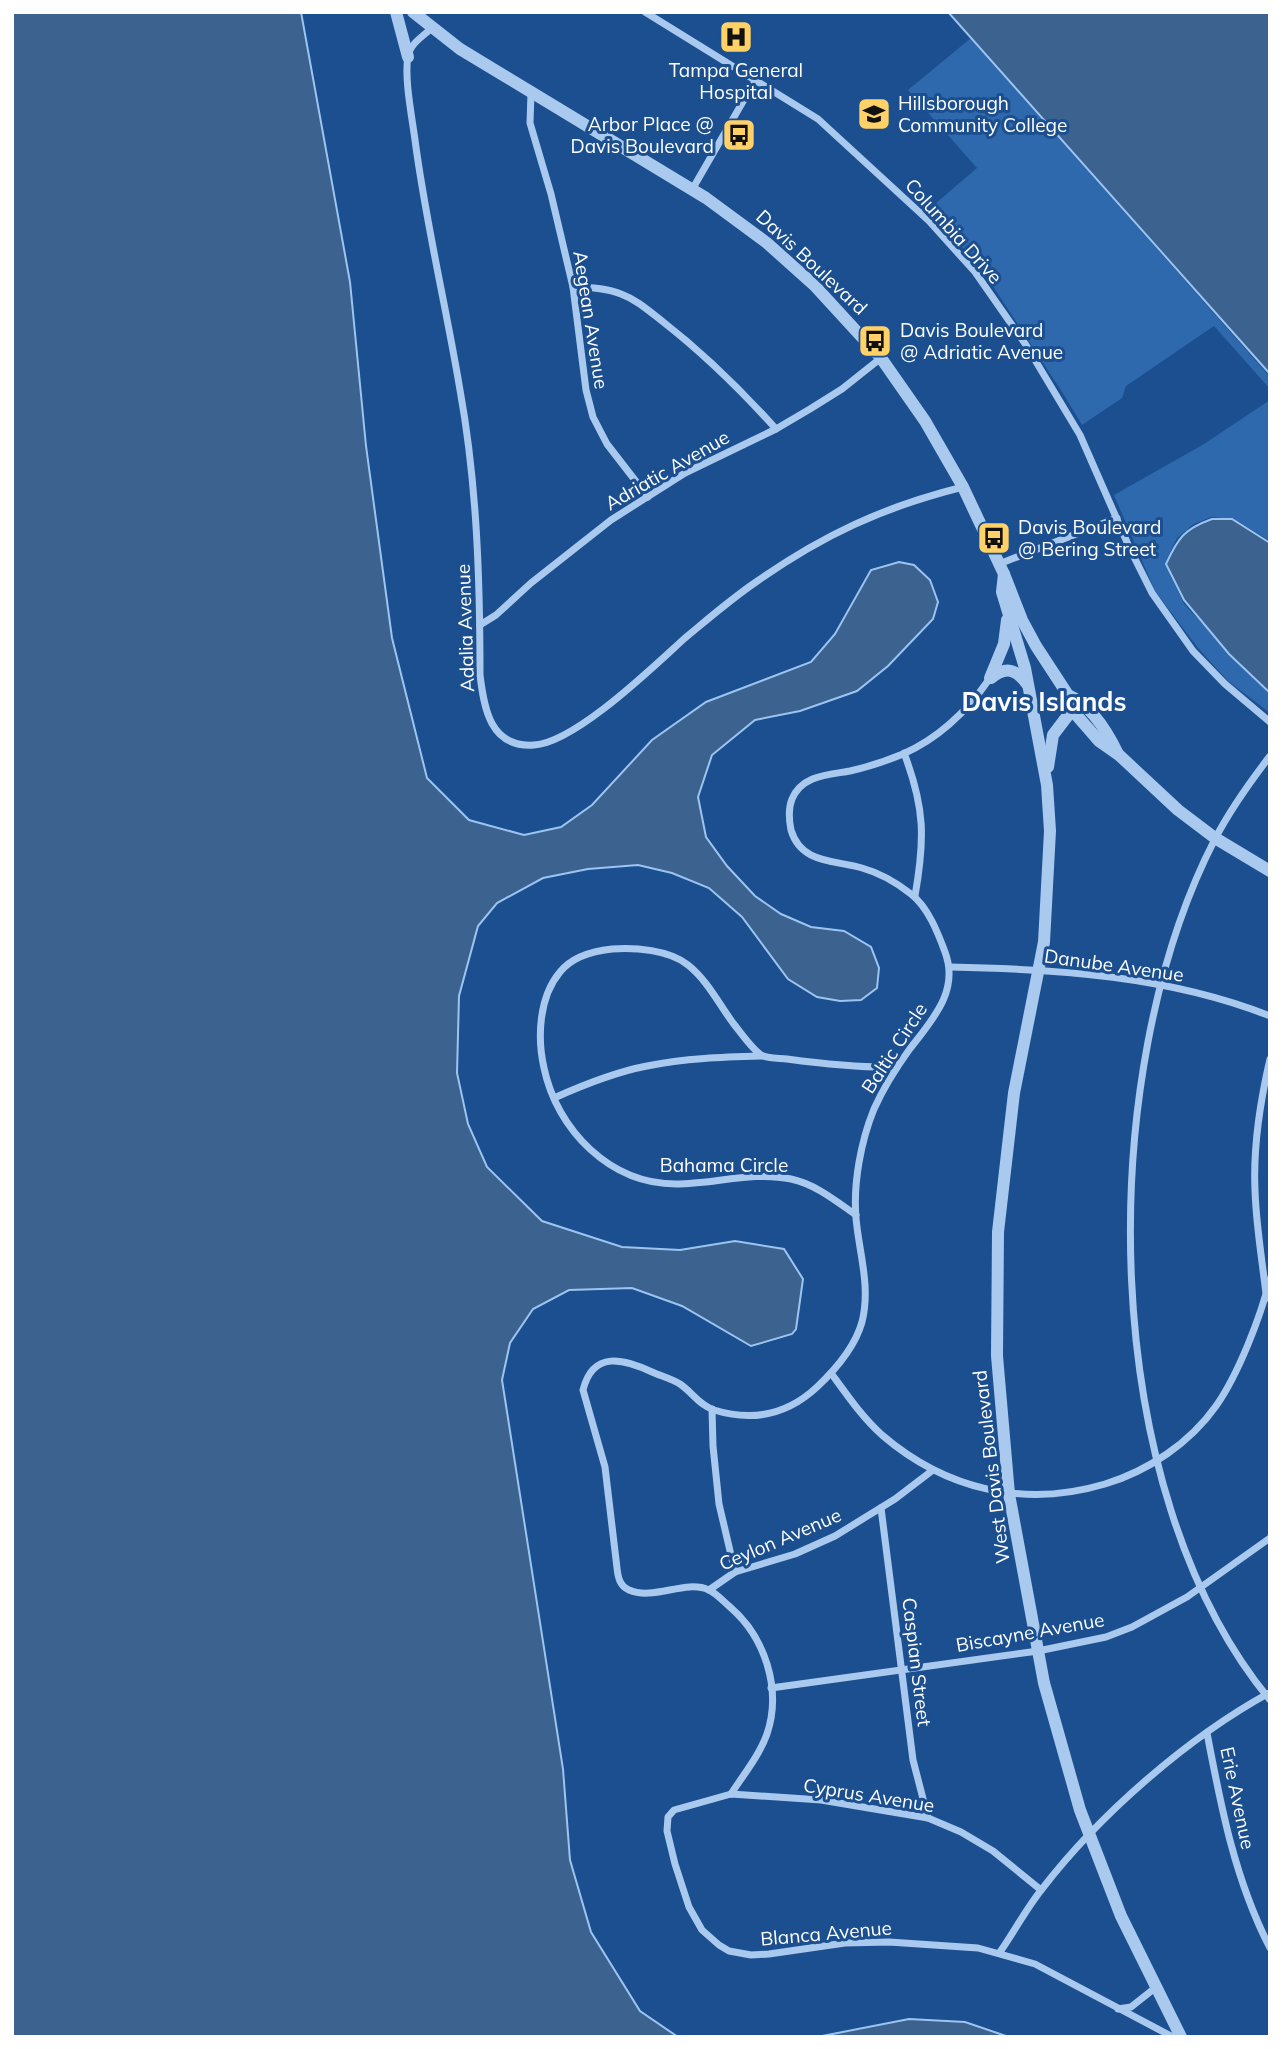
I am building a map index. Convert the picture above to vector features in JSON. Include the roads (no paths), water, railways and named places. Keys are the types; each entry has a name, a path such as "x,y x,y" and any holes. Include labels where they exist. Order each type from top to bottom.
{"street":[{"path":"396,12 408,57"},
{"name":"Davis Boulevard","path":"413,12 460,49 693,188 743,224 790,263 837,309 881,358 925,421 963,487 1002,569 1022,620 1068,695"},
{"name":"Davis Boulevard","path":"422,12 432,28"},
{"name":"Columbia Drive","path":"645,12 818,119 929,221 975,272 1026,345 1080,435 1152,593 1193,651 1225,684 1270,722"},
{"path":"408,57 413,45 432,28"},
{"name":"Adalia Avenue","path":"408,57 410,104 424,206 461,392 468,444 476,529 482,696 492,725 500,734 522,744 546,743 568,733 611,703 756,582 827,537 892,507 963,487"},
{"path":"693,188 756,79"},
{"name":"Aegean Avenue","path":"531,93 530,123 551,194 573,287 586,390 593,417 607,444 648,497"},
{"path":"573,287 604,289 641,304 720,371 776,429"},
{"name":"Adriatic Avenue","path":"480,625 496,615 570,551 611,520 696,468 776,429 842,389 881,358"},
{"path":"1002,569 1117,518"},
{"name":"West Davis Boulevard","path":"1002,569 1002,592 1021,654 1047,785 1050,831 1049,886 1041,970 1014,1093 998,1232 997,1356 1009,1494 1038,1651 1056,1728 1089,1835 1110,1891 1181,2037"},
{"path":"990,678 1004,644 1007,612"},
{"path":"950,967 939,935 915,897 867,869 805,852 794,836 789,818 792,799 810,780 868,766 904,753 930,738 960,715 998,672 1010,670 1020,675 1028,686"},
{"path":"1068,695 1072,710 1099,741 1119,755 1169,802 1215,838 1270,871"},
{"path":"1068,695 1081,700 1108,735 1119,755"},
{"name":"West Davis Boulevard","path":"1047,785 1053,736 1072,710"},
{"path":"904,753 918,790 922,821 921,857 915,897"},
{"path":"1000,1952 1041,1890 1089,1835 1153,1776 1208,1733 1268,1696 1231,1643 1202,1588 1174,1521 1156,1462 1137,1350 1131,1270 1131,1189 1133,1148 1144,1065 1161,985 1182,916 1215,838 1270,756"},
{"name":"Bahama Circle","path":"762,1056 687,964 666,955 636,949 601,950 571,961 549,990 543,1010 540,1044 545,1076 574,1133 604,1162 652,1181 677,1184 746,1177 792,1179 817,1189 856,1215"},
{"name":"Danube Avenue","path":"950,967 1041,970 1161,985 1230,1002 1270,1016"},
{"name":"Baltic Circle","path":"712,1409 739,1416 764,1416 798,1402 831,1373 855,1337 863,1312 865,1270 856,1215 859,1172 866,1133 875,1108 897,1067 935,1018 943,999 950,967"},
{"path":"554,1098 646,1066 698,1059 762,1056 829,1065 897,1067"},
{"path":"1268,1296 1257,1224 1255,1166 1263,1089 1270,1059"},
{"path":"831,1373 849,1399 884,1436 933,1469 970,1484 1009,1494 1060,1494 1091,1488 1121,1479 1156,1462 1193,1432 1217,1405 1268,1296 1270,1279"},
{"path":"731,1794 766,1737 770,1719 771,1688 765,1659 756,1636 739,1614 709,1590 681,1589 644,1593 629,1591 621,1584 605,1467 583,1390 586,1379 594,1369 606,1362 621,1360 678,1383 699,1402 712,1409 719,1504 735,1572"},
{"name":"Ceylon Avenue","path":"709,1590 735,1572 795,1554 835,1535 881,1508 933,1469"},
{"name":"Caspian Street","path":"881,1508 913,1760 928,1818"},
{"name":"Biscayne Avenue","path":"771,1688 1038,1651 1084,1642 1132,1627 1202,1588 1270,1538"},
{"name":"Erie Avenue","path":"1208,1733 1230,1843 1255,1916 1270,1948"},
{"name":"Cyprus Avenue","path":"674,1810 731,1794 821,1800 928,1818 961,1832 993,1851 1041,1890"},
{"name":"Blanca Avenue","path":"674,1810 668,1817 667,1828 689,1907 702,1930 729,1951 740,1954 769,1954 845,1943 889,1942 956,1945 1000,1952 1065,1978 1117,2009 1173,2037"},
{"path":"1117,2009 1131,2007 1155,1988"}],"place":[{"name":"Tampa General Hospital","path":"736,37"},
{"name":"Hillsborough Community College","path":"874,114"},
{"name":"Arbor Place @ Davis Boulevard","path":"739,135"},
{"name":"Davis Boulevard @ Adriatic Avenue","path":"875,341"},
{"name":"Davis Boulevard @ Bering Street","path":"994,538"}],"district":[{"name":"Davis Islands","path":"1044,701"}]}
